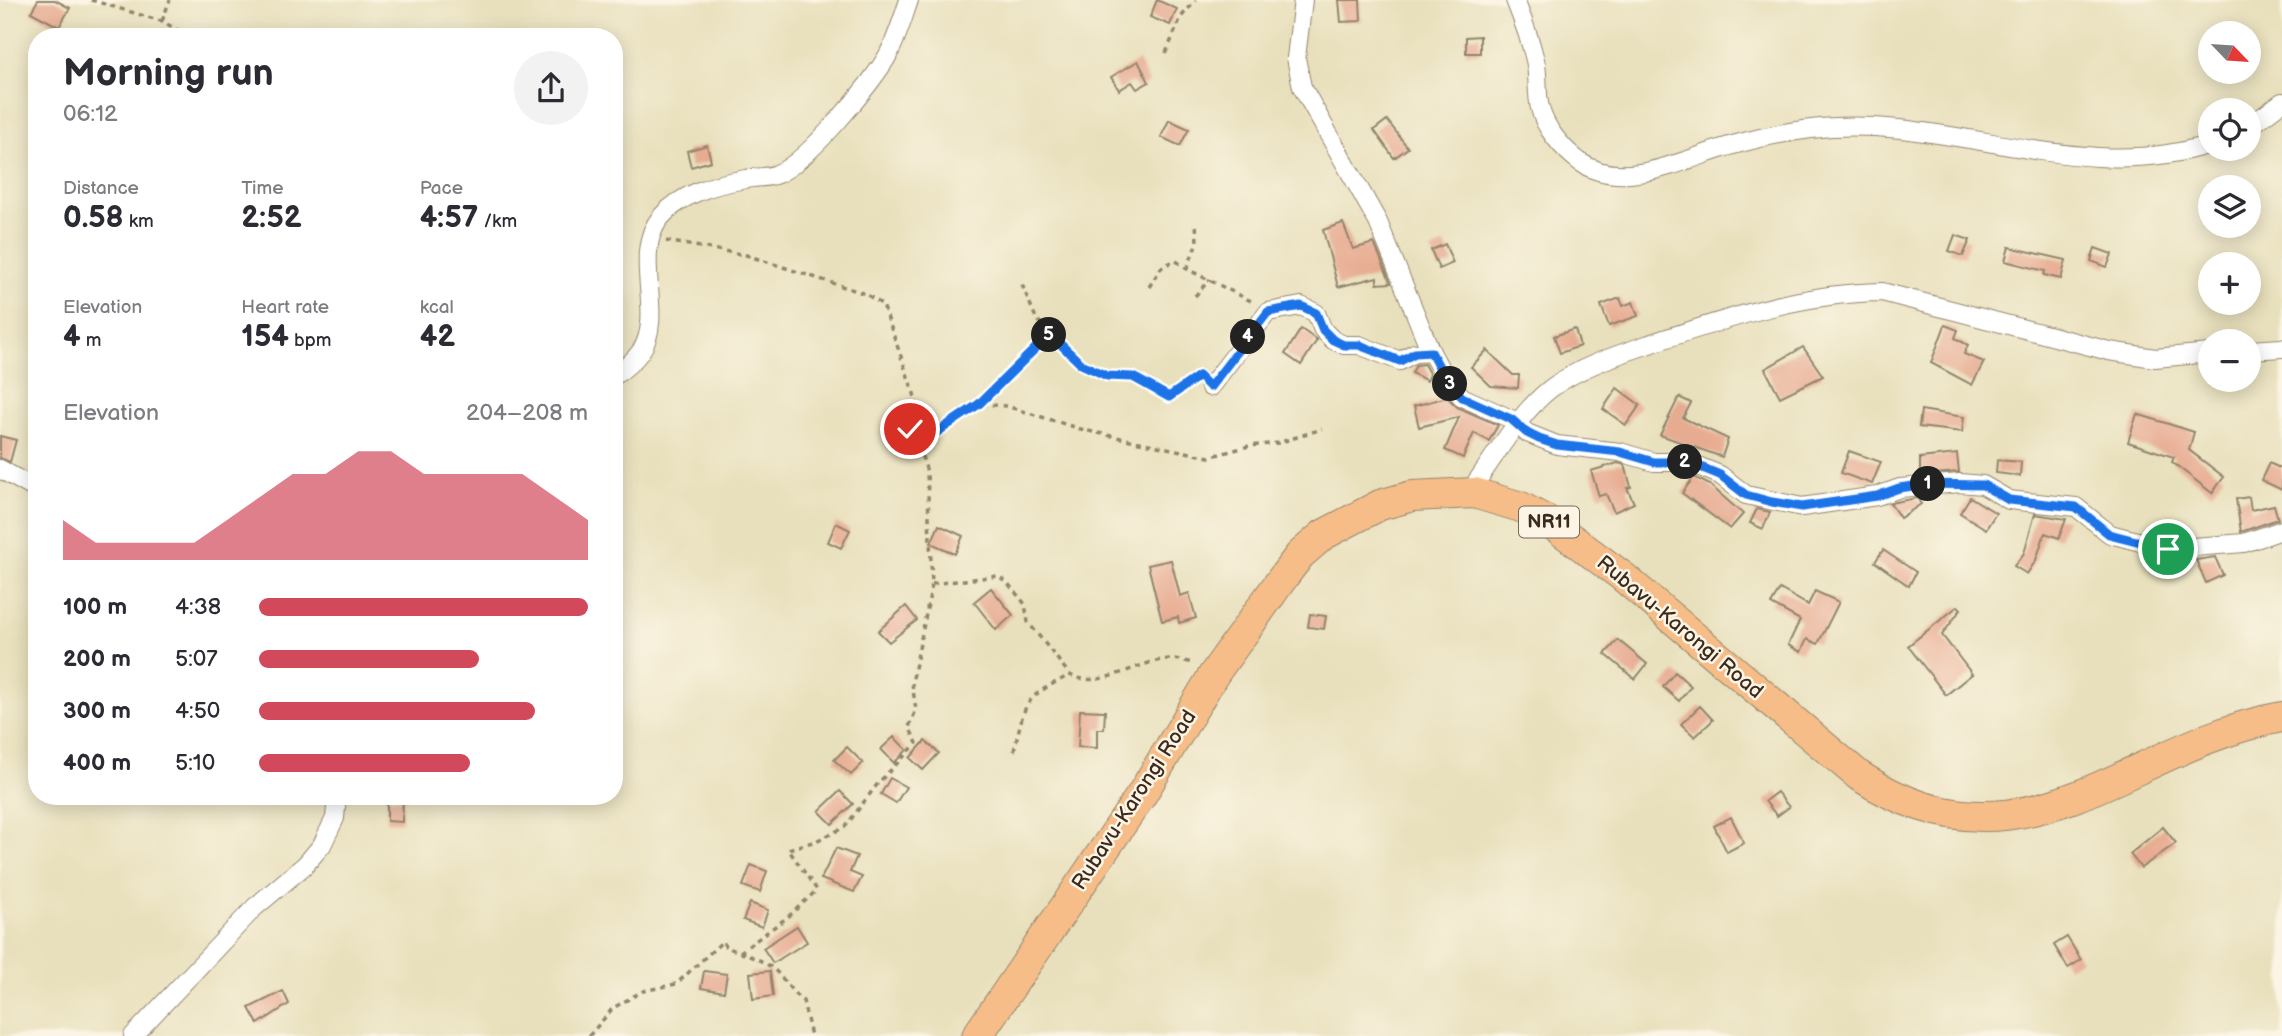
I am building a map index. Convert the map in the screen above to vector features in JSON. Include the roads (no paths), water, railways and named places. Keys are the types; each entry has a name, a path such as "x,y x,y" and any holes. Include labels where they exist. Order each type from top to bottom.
{"highway":[{"name":"Rubavu-Karongi Road","path":"977,1036 1142,793 1214,674 1300,555 1323,535 1380,505 1412,496 1474,493 1521,507 1576,541 1857,775 1889,795 1918,807 1949,815 1981,816 2052,806 2227,732 2282,717"}],"street":[{"path":"623,368 642,350 647,336 650,301 647,262 650,237 659,219 679,200 708,188 777,174 809,152 888,56 909,0"},
{"path":"1303,0 1296,58 1302,87 1378,222 1431,352 1443,374 1462,397 1518,424 1527,433 1557,445 1620,452 1654,462 1688,462 1720,475 1746,495 1802,507 1877,496 1899,488 1960,483 1983,485 2009,500 2076,507 2109,534 2168,549 2244,544 2282,530"},
{"path":"1515,0 1536,64 1540,109 1553,136 1581,163 1604,172 1631,174 1733,145 1813,129 1918,131 2062,155 2166,155 2198,147"},
{"path":"2261,118 2282,102"},
{"path":"1474,493 1477,481 1527,411 1552,388 1591,367 1636,349 1779,303 1853,292 1882,292 2109,351 2155,358 2198,354"},
{"path":"1210,387 1268,312 1301,306 1316,313 1323,330 1333,340 1344,345 1359,345 1400,361 1415,353 1431,352"},
{"path":"2261,349 2282,348"},
{"path":"0,469 28,485"},
{"path":"133,1036 255,907 314,855 335,818 336,805"}]}
